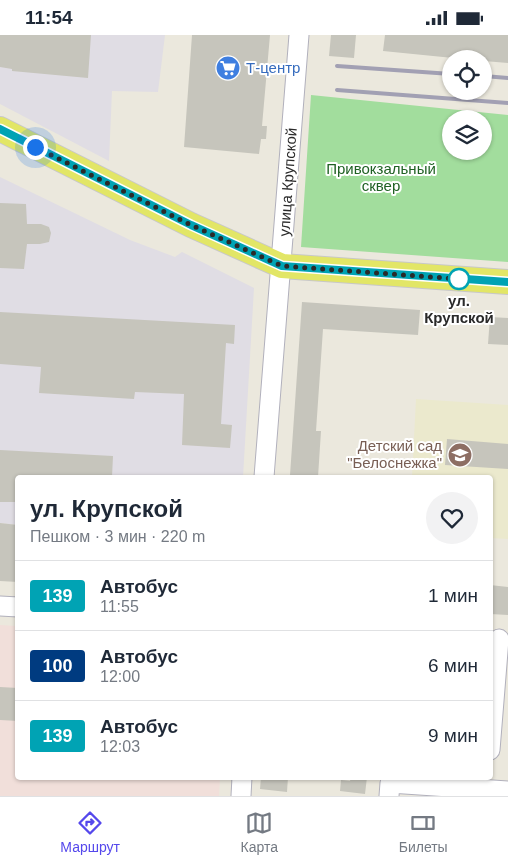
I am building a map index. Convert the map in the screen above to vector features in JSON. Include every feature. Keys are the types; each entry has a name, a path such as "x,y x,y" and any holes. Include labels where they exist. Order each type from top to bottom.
{"main road":[{"path":"0,129 191,225 282,266 508,282"}],"street":[{"name":"улица Крупской","path":"264,475 299,35"},
{"path":"0,606 15,607"},
{"path":"493,713 499,639"},
{"path":"241,796 242,780"},
{"path":"390,796 390,783 487,783 508,791"}],"shaded area":[{"path":"0,35 165,35 158,92 112,91 109,161 0,104"},
{"path":"0,177 130,240 175,257 182,252 254,288 243,475 15,475 15,525 0,523"},
{"name":"Детский сад \"Белоснежка\"","path":"416,399 508,405 508,539 493,538 493,475 412,475"},
{"path":"0,625 15,626 15,780 220,780 219,796 0,796"}],"green space":[{"name":"Привокзальный сквер","path":"311,95 459,110 442,110 442,160 492,160 492,113 508,115 508,262 301,247"}],"building":[{"path":"0,35 91,35 88,78 12,71 12,69 0,67"},
{"name":"Т-центр","path":"192,35 270,35 262,126 267,126 266,139 261,139 259,154 184,147"},
{"path":"331,35 356,35 354,58 329,56"},
{"path":"385,35 508,35 508,63 492,62 492,50 442,50 442,57 383,51"},
{"path":"0,203 26,204 27,224 41,224 49,227 51,233 49,242 27,244 24,269 0,268"},
{"path":"302,302 420,310 418,335 323,329 316,431 321,431 318,475 290,475"},
{"path":"0,312 235,325 234,344 226,343 221,424 232,425 230,448 182,445 184,394 135,392 134,399 39,393 41,367 0,364"},
{"path":"490,317 508,318 508,345 488,344"},
{"path":"447,439 508,444 508,469 445,465"},
{"path":"0,450 113,456 112,475 15,475 15,502 0,502"},
{"path":"0,523 15,525 15,582 0,581"},
{"path":"493,585 508,587 508,615 493,614"},
{"path":"0,687 15,688 15,721 0,720"},
{"path":"261,780 288,780 287,792 260,789"},
{"path":"341,780 367,780 365,794 340,791"}],"railway":[{"path":"337,66 442,73"},
{"path":"492,77 508,78"},
{"path":"337,90 508,103"}],"bus line":[{"name":"139","path":"0,129 191,225 282,266 508,282"}],"place":[{"name":"Т-центр","path":"228,68"},
{"name":"ул. Крупской","path":"459,279"},
{"name":"Детский сад \"Белоснежка\"","path":"460,455"}],"route":[{"path":"35,147 191,225 282,266 459,279"}]}
